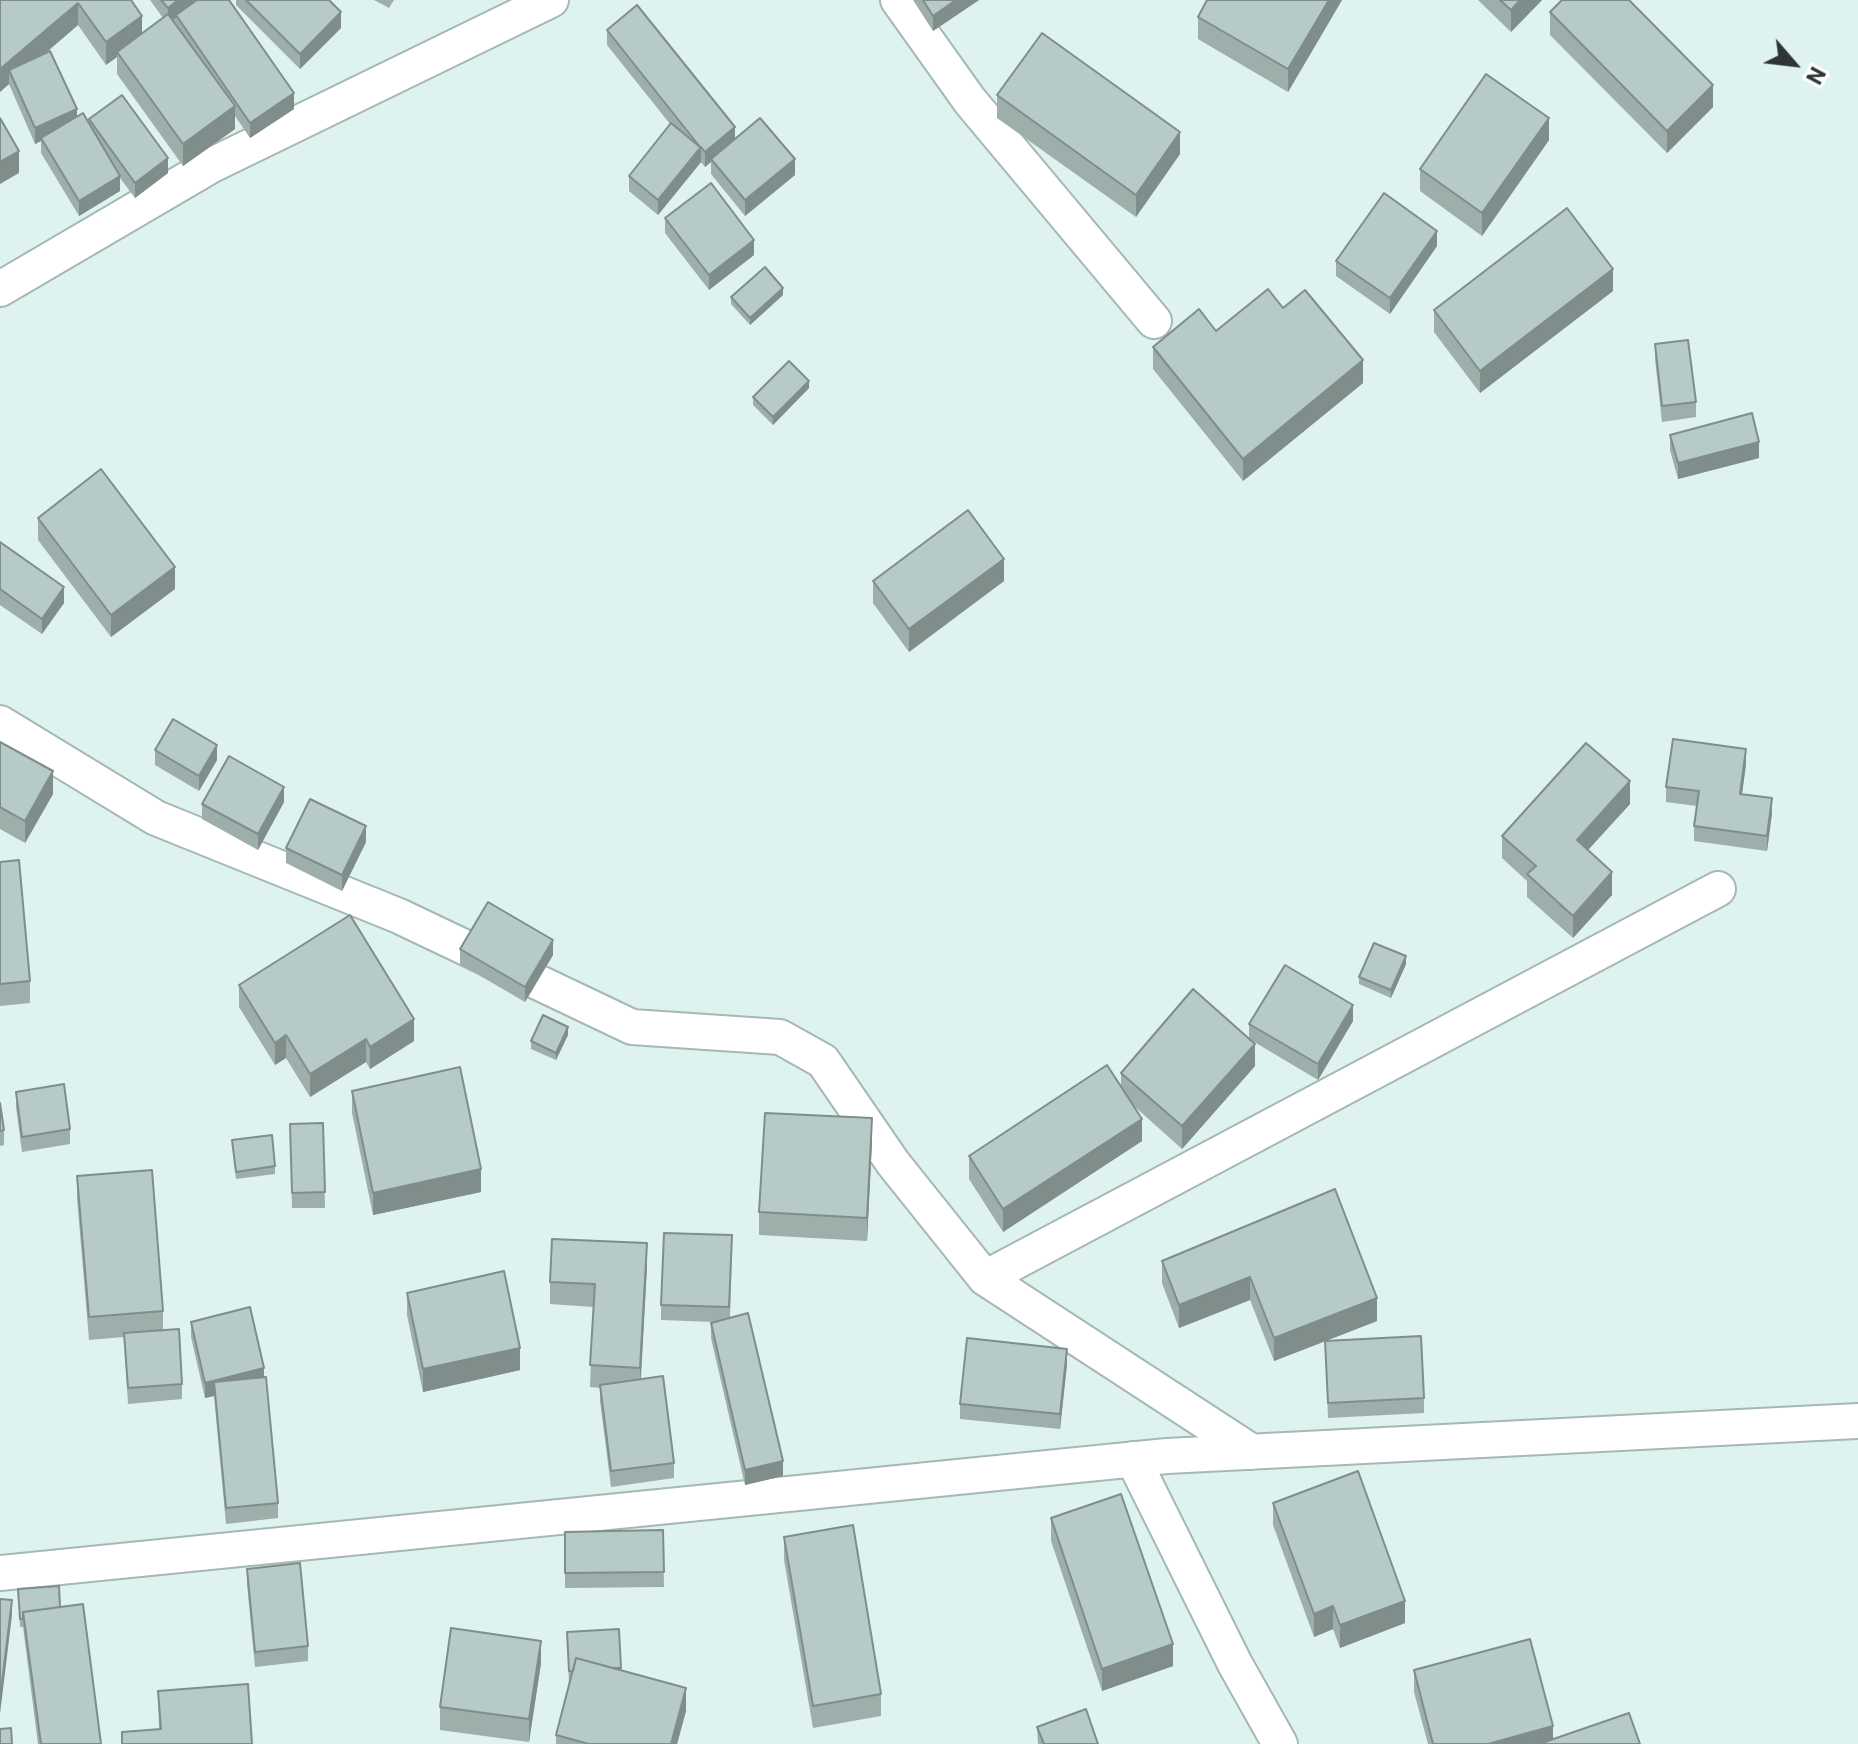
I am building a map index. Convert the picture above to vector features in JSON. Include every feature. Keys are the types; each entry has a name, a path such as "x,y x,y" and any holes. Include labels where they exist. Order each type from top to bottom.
{"street":[{"path":"0,289 210,166 551,0"},
{"path":"898,0 970,101 1154,321"},
{"path":"0,723 156,818 399,916 632,1027 780,1037 823,1061 893,1163 985,1278 1252,1452"},
{"path":"985,1278 1718,889"},
{"path":"0,1573 1133,1459 1858,1421"},
{"path":"1133,1459 1235,1664 1280,1744"}],"building":[{"path":"0,0 131,0 142,16 106,42 78,3 0,69"},
{"path":"161,0 178,0 168,8"},
{"path":"197,0 229,0 294,93 250,123 176,15"},
{"path":"246,0 329,0 341,12 300,54"},
{"path":"923,0 956,0 933,16"},
{"path":"1207,0 1329,0 1288,69 1198,17"},
{"path":"1500,0 1520,0 1511,10"},
{"path":"1562,0 1629,0 1713,85 1667,131 1550,12"},
{"path":"637,5 735,127 705,152 701,147 658,200 629,176 671,123 700,147 607,30"},
{"path":"168,14 235,106 183,144 117,52"},
{"path":"1042,33 1180,132 1136,195 997,95"},
{"path":"50,51 77,109 35,128 9,70"},
{"path":"1486,74 1549,118 1482,213 1420,169"},
{"path":"122,95 168,158 135,183 89,119"},
{"path":"83,113 120,176 79,201 41,138"},
{"path":"0,118 19,151 0,162"},
{"path":"760,118 795,159 745,200 711,159"},
{"path":"711,183 754,240 709,275 665,218"},
{"path":"1384,193 1437,231 1390,298 1336,261"},
{"path":"1567,208 1613,269 1480,371 1434,310"},
{"path":"765,267 783,288 750,318 731,297"},
{"path":"1268,289 1283,308 1305,290 1363,360 1243,459 1153,347 1199,309 1216,331"},
{"path":"1688,340 1696,402 1662,406 1655,344"},
{"path":"789,361 809,381 773,417 753,397"},
{"path":"1752,413 1759,442 1678,463 1670,435"},
{"path":"101,469 175,567 111,615 38,518"},
{"path":"968,510 1004,559 909,629 873,581"},
{"path":"0,542 64,587 42,619 0,589"},
{"path":"173,719 217,745 199,776 155,750"},
{"path":"1673,739 1746,749 1740,794 1772,798 1767,836 1694,826 1699,791 1666,787"},
{"path":"0,742 53,771 25,821 0,807"},
{"path":"1586,743 1630,781 1577,840 1612,872 1573,916 1527,874 1536,866 1502,836"},
{"path":"229,756 284,787 258,834 202,804"},
{"path":"310,799 366,826 342,875 286,848"},
{"path":"19,860 30,981 0,984 0,862"},
{"path":"488,902 553,940 525,987 460,949"},
{"path":"350,915 414,1019 370,1047 366,1039 310,1074 286,1035 275,1043 239,985"},
{"path":"1374,943 1406,956 1391,990 1359,977"},
{"path":"1285,965 1353,1005 1318,1064 1249,1024"},
{"path":"1193,989 1255,1044 1182,1126 1121,1073"},
{"path":"543,1015 568,1027 556,1053 531,1041"},
{"path":"1107,1065 1142,1119 1003,1209 969,1156"},
{"path":"460,1067 481,1169 373,1193 352,1091"},
{"path":"64,1084 70,1129 22,1137 16,1092"},
{"path":"0,1103 4,1130 0,1131"},
{"path":"765,1113 872,1118 867,1218 759,1212"},
{"path":"323,1123 325,1192 292,1193 290,1124"},
{"path":"272,1135 275,1166 236,1172 232,1140"},
{"path":"152,1170 163,1311 89,1317 77,1176"},
{"path":"1335,1189 1377,1298 1274,1338 1250,1277 1179,1305 1162,1261"},
{"path":"664,1233 732,1235 729,1307 661,1305"},
{"path":"552,1239 647,1243 640,1368 590,1365 595,1284 550,1282"},
{"path":"504,1271 520,1348 423,1369 407,1293"},
{"path":"250,1307 264,1368 205,1383 191,1322"},
{"path":"748,1313 783,1461 745,1470 711,1323"},
{"path":"179,1329 182,1384 128,1388 124,1333"},
{"path":"1421,1336 1424,1398 1328,1403 1325,1341"},
{"path":"967,1338 1067,1349 1060,1414 960,1404"},
{"path":"663,1376 674,1463 611,1471 600,1385"},
{"path":"266,1377 278,1503 226,1508 214,1382"},
{"path":"1358,1471 1405,1601 1340,1625 1333,1606 1314,1614 1273,1503"},
{"path":"1121,1494 1173,1644 1102,1669 1051,1518"},
{"path":"853,1525 881,1694 813,1706 784,1537"},
{"path":"663,1530 664,1572 565,1573 565,1532"},
{"path":"300,1563 308,1646 255,1652 247,1569"},
{"path":"59,1586 60,1607 23,1612 23,1619 20,1619 18,1589"},
{"path":"0,1599 12,1600 0,1699"},
{"path":"83,1604 101,1744 41,1744 23,1612"},
{"path":"451,1628 541,1641 529,1719 440,1707"},
{"path":"619,1629 621,1668 576,1658 573,1671 569,1671 567,1632"},
{"path":"1530,1639 1553,1726 1488,1744 1433,1744 1414,1670"},
{"path":"576,1658 686,1688 671,1744 589,1744 556,1735"},
{"path":"248,1684 252,1744 122,1744 122,1732 161,1729 158,1691"},
{"path":"1086,1709 1098,1744 1044,1744 1037,1727"},
{"path":"1629,1713 1640,1744 1539,1744"},
{"path":"11,1728 12,1744 0,1744 0,1729"}]}
